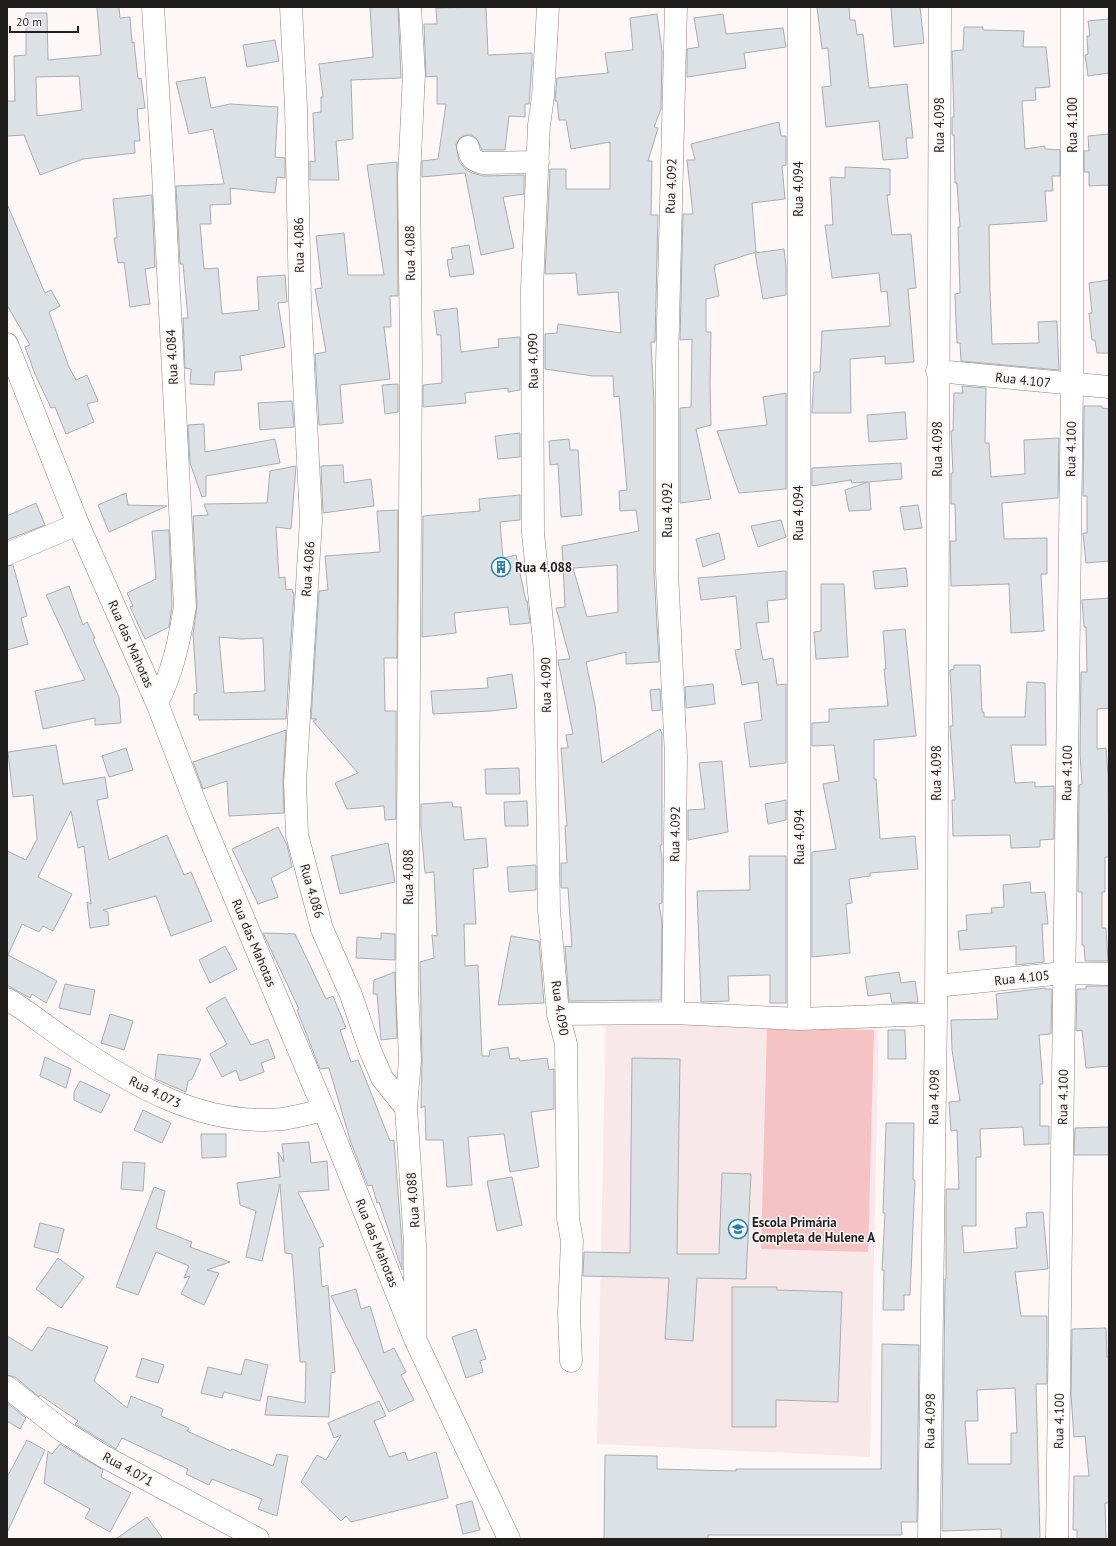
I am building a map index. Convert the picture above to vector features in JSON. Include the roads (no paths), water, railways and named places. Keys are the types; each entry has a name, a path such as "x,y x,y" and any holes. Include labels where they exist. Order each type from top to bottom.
{"street":[{"name":"Rua 4.084","path":"153,7 185,607 177,652 168,681 157,703"},
{"name":"Rua 4.086","path":"290,7 296,107 300,310 311,520 295,783 297,836 322,929 351,995 370,1050 382,1078 406,1108"},
{"name":"Rua 4.088","path":"410,7 414,74 409,178 411,361 407,987 410,1060 406,1108 415,1244 415,1339"},
{"name":"Rua 4.090","path":"548,7 543,97 539,124 532,289 534,533 545,651 549,910 558,1014 566,1044 568,1218 572,1241 569,1314 571,1361"},
{"name":"Rua 4.092","path":"673,1014 676,756 667,572 667,363 676,7"},
{"name":"Rua 4.094","path":"798,1019 799,7"},
{"name":"Rua 4.098","path":"929,1539 936,1014 937,371 940,7"},
{"name":"Rua 4.100","path":"1057,1539 1072,385 1072,7"},
{"path":"468,147 470,157 475,161 483,163 538,162"},
{"name":"Rua das Mahotas","path":"7,344 78,524 157,703 198,810 324,1110 415,1339 509,1539"},
{"name":"Rua 4.107","path":"937,371 1072,385 1109,387"},
{"path":"7,554 78,524"},
{"name":"Rua 4.105","path":"936,986 1064,973 1109,974"},
{"name":"Rua 4.073","path":"7,999 136,1085 181,1106 220,1115 282,1119 324,1110"},
{"path":"558,1014 673,1014 798,1019 936,1014"},
{"name":"Rua 4.071","path":"7,1387 63,1431 103,1456 258,1539"}],"place":[{"name":"Rua 4.088","path":"501,567"},
{"name":"Escola Primária Completa de Hulene A","path":"738,1229"}]}
